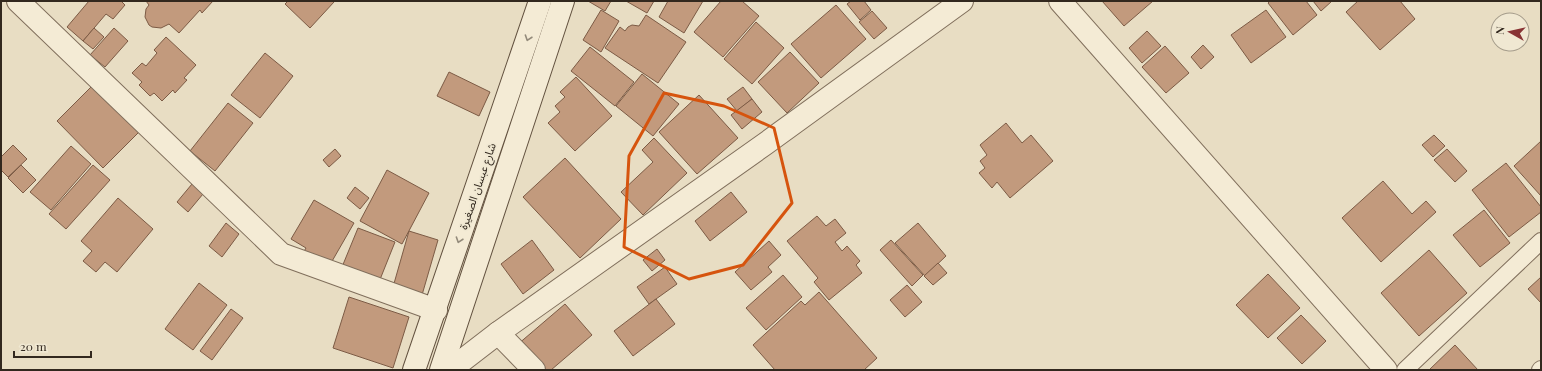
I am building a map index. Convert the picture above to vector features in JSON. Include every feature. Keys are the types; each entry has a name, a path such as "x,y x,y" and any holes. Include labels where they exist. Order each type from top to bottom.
{"street":[{"path":"18,1 281,254 436,310"},
{"name":"شارع عبسان الصغيرة","path":"414,370 436,310 540,1"},
{"name":"شارع عبسان الصغيرة","path":"441,370 563,1"},
{"path":"450,370 498,333 765,144 962,1"},
{"path":"1060,1 1386,370"},
{"path":"498,333 534,370"}],"lane":[{"path":"1405,370 1541,241"}],"highlighted area":[{"path":"664,93 724,106 774,128 792,203 743,265 689,279 624,247 629,156"}],"building":[{"path":"89,1 121,1 125,5 113,19 106,14 83,41 67,27"},
{"path":"146,1 213,1 202,13 200,10 179,33 169,24 161,28 152,27 149,25 145,17 146,9 149,5"},
{"path":"288,1 334,2 310,28 285,4"},
{"path":"588,1 611,1 605,11"},
{"path":"626,1 654,1 647,13"},
{"path":"668,1 703,1 684,33 659,17"},
{"path":"721,1 742,1 759,16 723,57 694,32"},
{"path":"851,1 864,1 871,10 860,20 847,4"},
{"path":"1102,1 1153,1 1124,26"},
{"path":"1270,1 1306,1 1317,15 1293,35 1268,3"},
{"path":"1313,1 1332,1 1321,11"},
{"path":"1358,1 1400,1 1415,19 1380,50 1346,12"},
{"path":"836,5 866,39 821,78 791,44"},
{"path":"601,10 619,21 601,52 583,40"},
{"path":"1266,10 1286,37 1251,63 1231,35"},
{"path":"872,11 887,28 874,39 859,22"},
{"path":"646,15 686,42 658,83 605,48 620,27 625,31 632,25 639,26"},
{"path":"756,22 784,48 752,84 724,59"},
{"path":"94,28 104,37 93,49 83,41"},
{"path":"114,28 128,41 105,67 90,55"},
{"path":"1147,31 1161,46 1142,63 1129,48"},
{"path":"166,37 196,65 184,78 187,80 175,93 173,90 162,101 154,93 150,96 139,85 142,82 132,73 142,63 146,66 157,53 154,50"},
{"path":"1203,45 1214,57 1201,69 1191,57"},
{"path":"1165,46 1189,73 1166,93 1142,67"},
{"path":"590,47 634,82 615,106 571,71"},
{"path":"790,52 819,83 787,113 758,82"},
{"path":"265,53 293,76 260,118 231,95"},
{"path":"449,72 490,92 479,116 437,96"},
{"path":"642,74 679,104 653,136 616,106"},
{"path":"576,77 612,116 575,151 548,123 560,112 555,106 565,97 560,92"},
{"path":"93,85 139,132 103,168 57,121"},
{"path":"743,87 752,99 737,111 727,99"},
{"path":"699,95 738,138 697,174 659,132"},
{"path":"752,99 762,112 742,129 731,115"},
{"path":"228,103 253,123 215,171 190,151"},
{"path":"1006,123 1022,143 1031,135 1053,161 1010,198 997,182 992,188 979,173 985,168 980,161 987,155 980,145"},
{"path":"1434,135 1445,146 1433,157 1422,145"},
{"path":"654,138 687,173 643,215 621,192 653,162 642,150"},
{"path":"1541,141 1541,196 1514,166"},
{"path":"13,145 27,159 8,177 1,170 1,157"},
{"path":"71,146 91,164 51,210 30,192"},
{"path":"335,149 341,156 329,167 323,160"},
{"path":"1447,149 1467,171 1455,182 1434,160"},
{"path":"565,158 621,219 580,258 523,197"},
{"path":"1506,163 1541,207 1541,212 1509,237 1472,190"},
{"path":"21,165 36,180 23,193 8,178"},
{"path":"93,165 110,180 66,229 49,214"},
{"path":"387,170 429,193 402,244 360,221"},
{"path":"1383,181 1412,214 1426,201 1436,212 1381,262 1342,218"},
{"path":"192,184 203,194 188,212 177,202"},
{"path":"355,187 369,198 360,209 347,198"},
{"path":"731,192 747,212 710,241 695,221"},
{"path":"118,198 153,229 117,272 105,262 96,272 83,261 92,251 81,241"},
{"path":"314,200 354,223 331,263 318,256 315,261 303,253 306,248 291,239"},
{"path":"1484,210 1510,243 1480,267 1453,235"},
{"path":"817,216 826,226 835,219 846,233 835,242 842,251 847,246 860,261 856,265 862,273 829,300 814,282 818,278 787,241"},
{"path":"226,223 239,234 222,257 209,246"},
{"path":"918,223 946,256 925,276 895,243"},
{"path":"358,228 395,242 379,282 342,267"},
{"path":"409,231 438,240 422,295 393,287"},
{"path":"532,240 554,270 523,294 501,264"},
{"path":"891,240 923,275 912,286 880,250"},
{"path":"769,241 781,255 768,267 772,272 751,290 735,272"},
{"path":"657,249 665,260 652,271 643,260"},
{"path":"1429,250 1467,293 1419,336 1381,293"},
{"path":"938,263 947,273 933,285 924,276"},
{"path":"665,267 677,284 649,304 637,287"},
{"path":"1268,274 1300,308 1268,338 1236,305"},
{"path":"783,275 802,297 766,330 746,308"},
{"path":"1541,277 1541,303 1528,289"},
{"path":"199,283 227,305 193,350 165,329"},
{"path":"907,285 922,302 905,317 890,300"},
{"path":"819,292 877,358 864,370 775,370 753,345 801,301 805,305"},
{"path":"349,297 409,317 393,368 333,348"},
{"path":"656,299 675,324 633,356 614,331"},
{"path":"565,304 592,335 551,370 538,370 517,345"},
{"path":"231,309 243,318 212,360 200,351"},
{"path":"1301,315 1326,341 1302,364 1277,338"},
{"path":"1455,345 1478,370 1429,370"}]}
